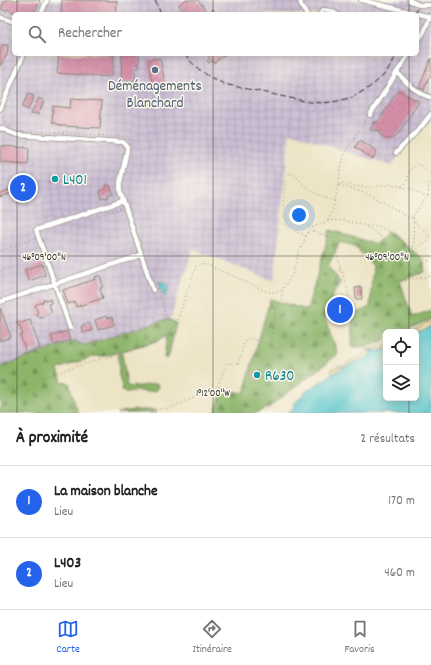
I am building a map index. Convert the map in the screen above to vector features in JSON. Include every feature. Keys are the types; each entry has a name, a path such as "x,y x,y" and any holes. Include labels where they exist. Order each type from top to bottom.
{"street":[{"path":"42,12 47,0"},
{"path":"300,0 302,8 305,12"},
{"path":"361,0 410,12"},
{"path":"409,0 419,4 431,5"},
{"path":"322,12 323,10 332,12"},
{"path":"419,14 431,17 419,39"},
{"path":"0,17 12,21"},
{"path":"1,106 23,56"},
{"path":"370,116 408,56"},
{"path":"397,72 412,88 431,98"},
{"path":"396,153 431,114"},
{"path":"0,128 17,135 123,142 127,146 120,183 120,191 141,255 155,289"},
{"path":"70,328 36,230 123,201"},
{"path":"0,302 141,255"}],"path":[{"path":"1,106 7,107 3,120 16,131"},
{"path":"328,221 333,210 345,152 370,116"},
{"path":"30,131 128,137 132,146 127,150"},
{"path":"402,187 407,181 410,170 418,164 431,174"},
{"path":"306,236 286,228 283,224 285,179 288,176 288,173 293,173 309,190 317,195 335,201"},
{"path":"413,251 413,216 428,196 429,184 431,181"},
{"path":"339,185 341,183 360,187 373,187 391,184 411,189 424,196 431,196"},
{"path":"339,185 365,193 378,199 408,218 413,216"},
{"path":"95,214 100,215 120,208 125,208"},
{"path":"393,262 407,256 430,238 428,233 415,223 413,216"},
{"path":"119,413 134,410 157,410 170,408 216,388 227,363 238,364 245,340 248,338 267,344 270,341 277,307 281,299 283,289 293,273 299,251 306,236 313,227 328,221 336,220 366,226 378,226 390,232 413,251 431,262"},
{"path":"366,226 384,239 395,269 395,282 431,276"},
{"path":"313,227 314,232 330,237 334,242 347,288 351,306 351,314"},
{"path":"0,251 39,237"},
{"path":"382,254 402,258 396,264 392,275 386,275 381,271 380,261 382,254"},
{"path":"407,256 412,266 421,277"},
{"path":"416,270 424,264 423,258"},
{"path":"0,390 10,389 70,368 154,344 163,340 177,322 196,266 200,264 208,265 268,292 279,292 283,289"},
{"path":"340,266 332,302 347,302 348,306 345,306"},
{"path":"0,271 12,267"},
{"path":"155,289 166,316 177,322"}],"shaded area":[{"path":"0,0 431,0 431,122 427,123 403,148 392,166 290,132 274,281 193,249 168,326 0,381"}],"green space":[{"path":"330,230 375,244 388,231 423,259 425,272 400,281 412,317 431,310 431,319 409,329 383,329 383,340 373,345 352,348 353,315 370,307 373,266 355,246 340,242 328,266 340,282 324,316 338,354 268,408 256,413 215,413 223,389 244,393 270,299 307,310"},
{"path":"167,319 176,323 168,358 164,358 167,335 156,341 105,356 95,356 58,369 62,382 69,383 78,413 0,413 0,367 74,341 84,345"},
{"path":"122,353 127,386 134,387 157,384 159,387 156,391 122,391 119,376 118,354"},
{"path":"134,410 156,410 156,413 117,413"}],"sand":[{"path":"428,322 431,323 431,327 419,332 419,329 416,329"},
{"path":"383,345 383,350 333,375 331,370 356,359 368,349 374,349"}],"water":[{"path":"159,281 169,284 166,296 164,296"},
{"path":"431,326 431,413 287,413 292,410 295,403 306,391 342,368 367,357 370,354 370,350 383,350 383,401 419,401 419,332"}],"building":[{"path":"5,0 40,0 35,12 14,12 7,9 6,11 1,9"},
{"path":"62,0 117,1 116,12 61,12"},
{"path":"185,0 198,0 207,12 180,12 183,10 179,5"},
{"path":"2,45 8,45 7,55 0,66 0,54"},
{"path":"59,56 114,56 112,77 57,73"},
{"path":"122,56 139,56 139,68 135,68 135,81 121,81"},
{"path":"208,56 223,56 214,63 212,60 209,63 207,61 210,58"},
{"path":"160,58 166,90 153,89 148,60"},
{"path":"431,58 431,78 429,77 424,90 419,88"},
{"path":"398,90 419,102 398,134 393,138 386,139 379,134 381,131 371,130 370,128 373,126 373,122 378,122"},
{"path":"28,94 34,96 28,110 22,107"},
{"path":"39,98 44,101 38,115 35,113 30,115"},
{"path":"71,99 102,101 100,128 62,126 52,122 53,106 70,108"},
{"path":"360,140 377,151 373,159 355,147"},
{"path":"0,146 29,148 28,164 0,162"},
{"name":"L401","path":"58,176 59,182 52,183 51,178"},
{"path":"27,184 27,190 18,191 0,197 0,193 20,186 19,185"},
{"path":"110,185 113,194 102,199 100,191 106,189 105,186"},
{"path":"42,264 45,275 29,281 25,270"},
{"path":"100,275 103,286 100,289 103,298 76,307 75,302 68,304 63,290 96,279 95,277"},
{"path":"361,287 362,299 356,299 355,288"},
{"path":"46,299 47,301 50,299 51,303 48,304 52,312 43,316 43,318 40,318 40,316 38,317 36,314 38,313 35,305"},
{"path":"335,305 345,305 345,312 336,314"},
{"path":"0,308 11,337 0,341"},
{"path":"106,316 107,318 112,317 114,325 98,330 95,320"},
{"path":"30,320 40,348 26,354 24,353 25,349 20,335 23,335 20,326 17,323"},
{"path":"89,323 92,330 83,333 81,327"},
{"path":"67,331 70,340 54,345 51,336"},
{"name":"R630","path":"258,371 261,378 255,380 253,373"}],"railway":[{"path":"155,0 160,12"},
{"path":"416,12 418,8"},
{"path":"186,56 197,68 224,84 309,102 323,103 353,97 370,87 383,76 396,56"}],"place":[{"name":"Déménagements Blanchard","path":"155,70"},
{"name":"L401","path":"55,179"},
{"name":"L403","path":"23,188"},
{"name":"La maison blanche","path":"340,310"},
{"name":"R630","path":"257,375"}]}
